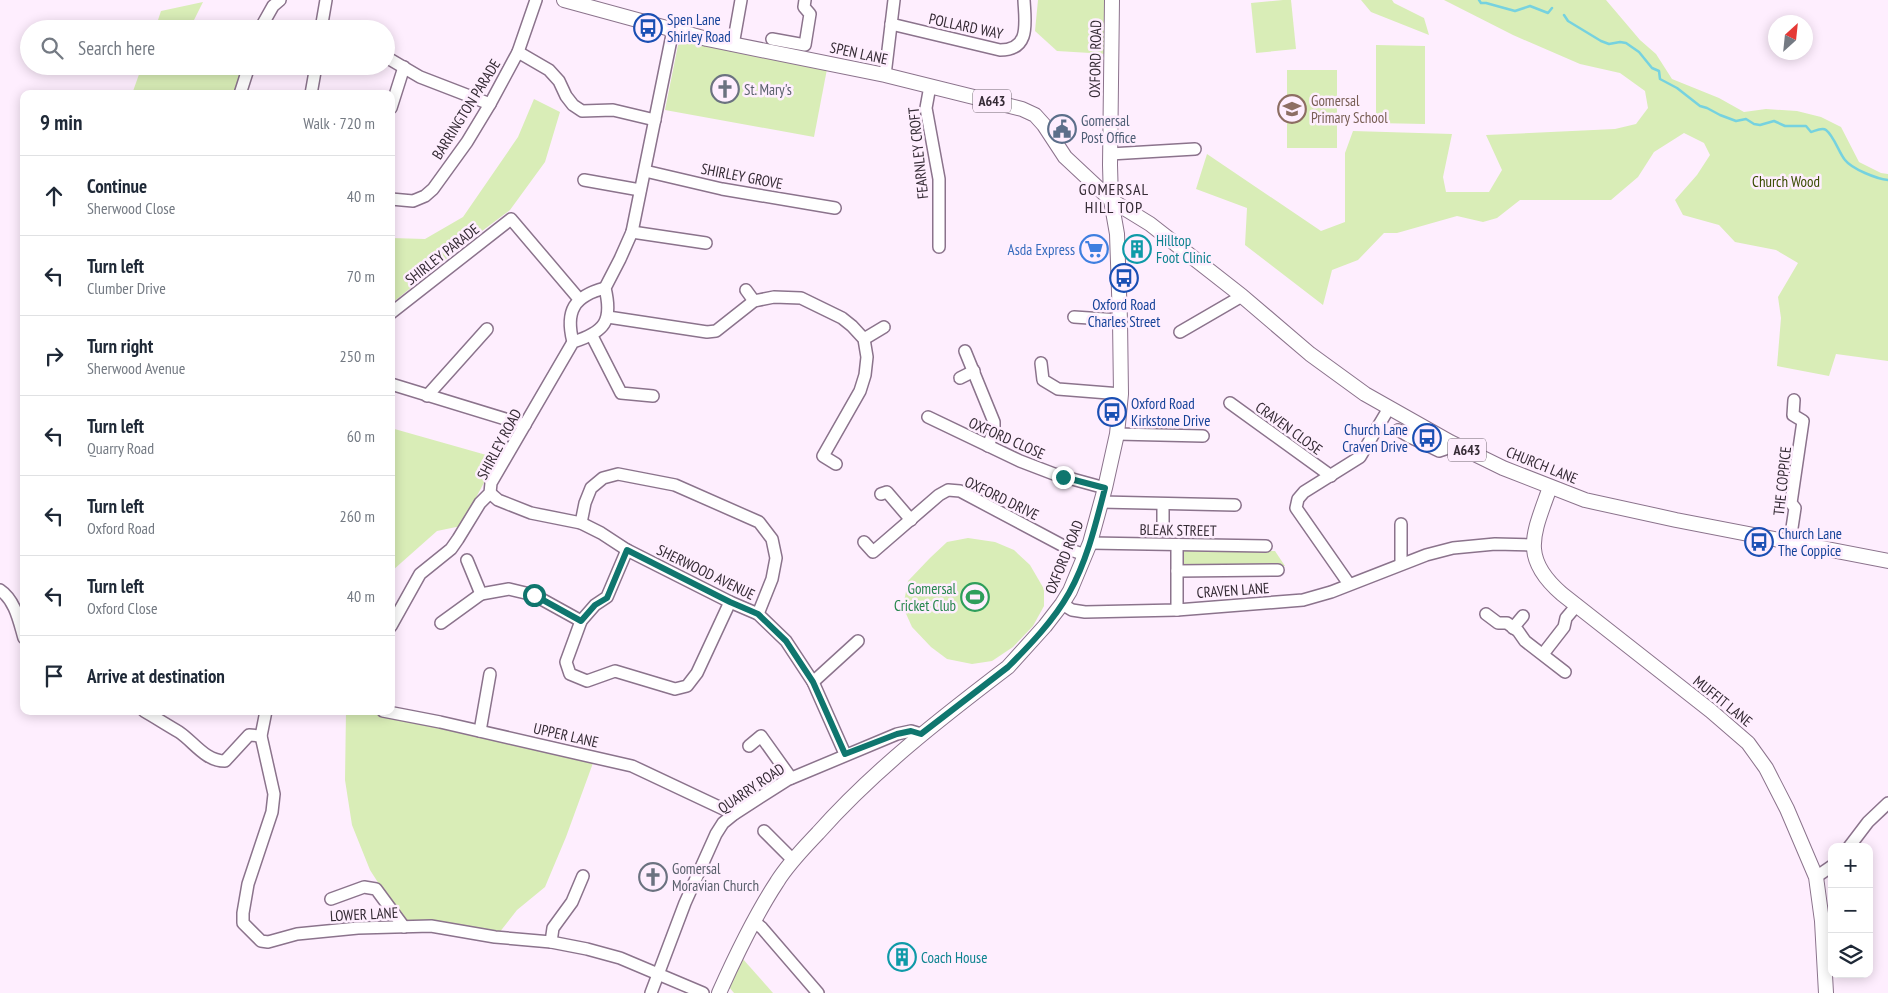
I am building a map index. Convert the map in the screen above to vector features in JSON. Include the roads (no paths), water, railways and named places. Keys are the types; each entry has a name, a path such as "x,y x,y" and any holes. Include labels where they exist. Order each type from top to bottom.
{"main road":[{"name":"SPEN LANE","path":"564,0 733,45 885,75 1022,109 1035,115 1044,125 1065,157 1111,200"},
{"name":"OXFORD ROAD","path":"720,993 735,956 754,921 777,882 793,860 838,810 921,734 1008,667 1021,654 1062,604 1070,591 1087,549 1105,488 1117,434 1121,394 1117,234 1111,200 1112,0"},
{"name":"CHURCH LANE","path":"1111,200 1150,224 1242,296 1310,354 1389,408 1450,442 1503,468 1585,500 1604,505 1888,561"},
{"path":"1533,545 1550,487"},
{"name":"MUFFIT LANE","path":"1533,545 1537,566 1545,578 1711,711 1748,743 1766,768 1787,809 1816,878 1822,921 1826,993"}],"street":[{"path":"265,20 273,6 280,0"},
{"path":"323,20 326,0"},
{"name":"BARRINGTON PARADE","path":"395,199 413,201 425,196 433,189 467,142 518,52 536,0"},
{"path":"733,45 741,0"},
{"path":"772,39 805,46 810,14 804,7 805,0"},
{"path":"885,75 894,0"},
{"name":"POLLARD WAY","path":"890,24 1000,50 1009,50 1018,46 1024,35 1024,0"},
{"path":"605,288 592,291 579,299 572,311 569,325 573,342 592,336 608,317 609,304 605,288 632,232 673,30"},
{"path":"518,52 549,70 559,81 566,96 573,105 582,111 613,110 655,120"},
{"path":"395,62 420,77 490,104"},
{"path":"395,95 404,67"},
{"path":"241,90 246,75"},
{"path":"313,90 315,75"},
{"name":"FEARNLEY CROFT","path":"930,86 926,108 938,179 939,247"},
{"path":"1110,154 1195,149"},
{"name":"SHIRLEY GROVE","path":"644,171 722,189 836,208"},
{"path":"584,180 640,190"},
{"name":"SHIRLEY PARADE","path":"395,310 511,219 579,299"},
{"path":"632,232 706,243"},
{"path":"746,290 754,301"},
{"path":"1180,332 1242,296"},
{"path":"608,317 707,332 716,331 754,301 774,297 801,298 842,318 864,339 867,358 860,391 822,456 836,464"},
{"path":"1074,317 1120,320"},
{"path":"864,339 884,327"},
{"path":"427,396 486,329"},
{"path":"592,336 621,393 653,396"},
{"name":"SHIRLEY ROAD","path":"395,619 420,574 453,546 480,503 490,493 491,483 573,342"},
{"path":"965,351 994,422 994,430 988,446"},
{"path":"1041,363 1043,380 1058,389 1121,394"},
{"path":"960,378 974,371"},
{"path":"395,385 525,425"},
{"name":"THE COPPICE","path":"1790,541 1795,508 1792,502 1803,421 1793,415 1794,400"},
{"name":"CRAVEN CLOSE","path":"1230,404 1331,476"},
{"path":"1349,584 1296,508 1298,499 1304,492 1360,457 1389,408"},
{"name":"OXFORD CLOSE","path":"928,417 1048,472 1105,488"},
{"path":"1410,437 1410,430 1416,423"},
{"path":"1398,430 1439,451 1445,449 1450,442"},
{"path":"1117,434 1203,436"},
{"path":"581,523 591,488 603,478 618,474 675,485 759,522 772,539 776,558 772,579 758,614"},
{"name":"OXFORD DRIVE","path":"864,542 873,552 939,494 948,490 960,491 1071,550 1087,549"},
{"path":"886,491 911,520"},
{"name":"SHERWOOD AVENUE","path":"490,493 498,500 531,513 581,523 627,550 730,602 758,614 786,641 813,682 845,754"},
{"path":"1101,502 1229,508"},
{"path":"1163,530 1164,504"},
{"path":"1401,524 1401,564"},
{"name":"CRAVEN LANE","path":"1062,604 1072,610 1085,612 1177,610 1303,600 1426,555 1453,548 1495,544 1533,545"},
{"path":"1177,545 1177,610"},
{"name":"BLEAK STREET","path":"1087,549 1177,545 1266,546"},
{"path":"627,550 607,598 595,605 581,621 566,662 570,674 587,681 615,671 675,689 687,686 697,673 730,602"},
{"path":"467,560 481,594"},
{"path":"1177,571 1278,570"},
{"path":"441,623 481,594 509,589 534,595 581,621"},
{"path":"0,590 7,595 20,624"},
{"path":"1543,654 1564,627 1566,618 1577,605"},
{"path":"1486,614 1498,622 1507,623 1525,641 1565,672"},
{"path":"1513,628 1523,616"},
{"path":"813,682 858,641"},
{"path":"480,731 490,674"},
{"name":"UPPER LANE","path":"395,713 632,766 734,814"},
{"path":"151,715 181,733 204,754 216,761 225,761 249,735 261,736"},
{"name":"LOWER LANE","path":"264,715 261,736 274,794 272,812 248,884 242,913 243,923 261,941 268,942 296,934 342,929 431,926 495,937 551,942 587,949 620,958 703,993"},
{"name":"QUARRY ROAD","path":"651,993 685,903 716,834 723,823 791,778 897,734 911,731 921,734"},
{"path":"749,746 761,736 791,778"},
{"path":"1853,843 1868,822 1888,803"},
{"path":"764,831 793,860"},
{"path":"1816,878 1828,869"},
{"path":"551,942 553,928 572,902 583,876"},
{"path":"331,899 364,887 376,889 404,927"},
{"path":"754,921 818,993"}],"waterway":[{"path":"1479,0 1481,3 1515,11 1530,6 1548,13 1552,8"},
{"path":"1564,15 1568,21 1601,41 1609,44 1626,43 1639,52 1652,68 1659,71 1660,79 1677,88 1700,106 1736,121 1746,119 1760,125 1774,121 1785,126 1806,126 1811,132 1824,129 1832,136 1843,157 1853,167 1878,178 1888,180"}],"place":[{"name":"Spen Lane Shirley Road","path":"648,28"},
{"name":"St. Mary's","path":"725,89"},
{"name":"Gomersal Primary School","path":"1292,109"},
{"name":"Gomersal Post Office","path":"1062,129"},
{"name":"Asda Express","path":"1094,249"},
{"name":"Hilltop Foot Clinic","path":"1137,249"},
{"name":"Oxford Road Charles Street","path":"1124,278"},
{"name":"Oxford Road Kirkstone Drive","path":"1112,412"},
{"name":"Church Lane Craven Drive","path":"1427,438"},
{"name":"Church Lane The Coppice","path":"1759,542"},
{"name":"Gomersal Cricket Club","path":"975,597"},
{"name":"Gomersal Moravian Church","path":"653,877"},
{"name":"Coach House","path":"902,957"}],"district":[{"name":"GOMERSAL HILL TOP","path":"1114,198"}],"park label":[{"name":"Church Wood","path":"1786,181"}]}
